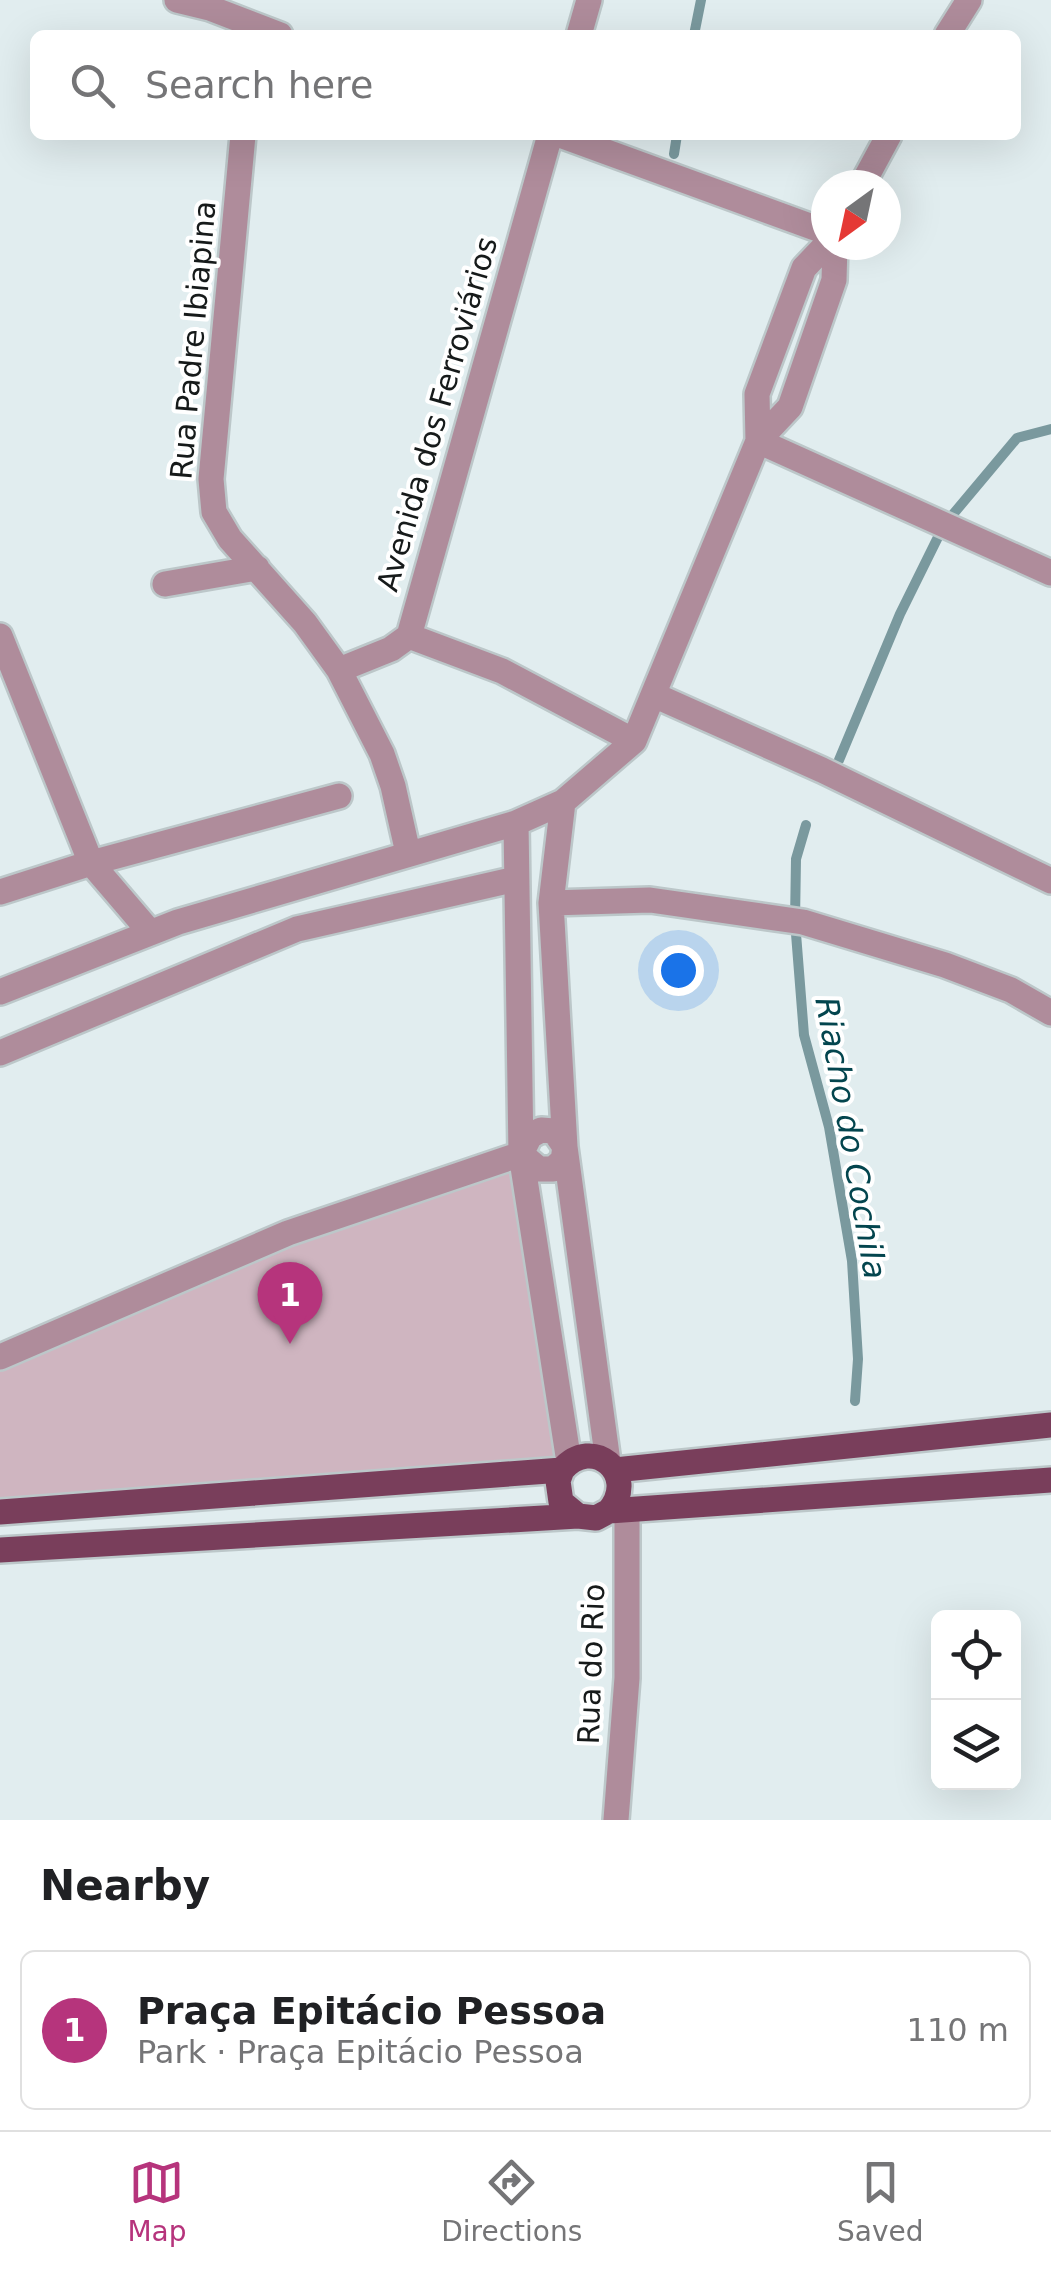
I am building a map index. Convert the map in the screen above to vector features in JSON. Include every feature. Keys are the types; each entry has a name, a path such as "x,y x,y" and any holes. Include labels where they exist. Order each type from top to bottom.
{"main road":[{"path":"0,1512 566,1466 590,1456 612,1466 1051,1426"},
{"path":"566,1466 558,1481 561,1502 578,1516"},
{"path":"612,1466 620,1486 618,1510"},
{"path":"0,1550 596,1518 618,1510 1051,1480"}],"street":[{"path":"177,0 254,20"},
{"path":"580,30 589,0"},
{"path":"950,30 968,0"},
{"name":"Rua Padre Ibiapina","path":"243,140 211,478 214,512 230,539 305,623 339,670 382,754 408,853"},
{"name":"Avenida dos Ferroviários","path":"339,670 391,649 408,636 549,140"},
{"path":"574,140 811,227"},
{"path":"870,170 886,140"},
{"path":"758,440 758,394 804,268 812,260"},
{"path":"0,992 150,932 516,823 563,802 634,741 758,440 790,407 834,280 835,260"},
{"path":"758,440 1051,573"},
{"path":"165,584 257,568"},
{"path":"0,636 92,863 150,932"},
{"path":"408,636 502,671 634,741"},
{"path":"654,695 822,770 1051,881"},
{"path":"0,892 340,796"},
{"path":"563,802 552,904 566,1147 612,1466"},
{"path":"516,823 521,1154 566,1466"},
{"path":"0,1053 297,928 516,870"},
{"path":"552,904 650,900 802,922 945,965 1011,990 1051,1013"},
{"path":"0,1357 288,1234 521,1154 530,1136 541,1130 554,1132 566,1147"},
{"name":"Rua do Rio","path":"616,1820 627,1678 618,1510"}],"shaded area":[{"path":"521,1154 569,1462 0,1512 0,1357"}],"waterway":[{"path":"695,30 701,0"},
{"path":"674,154 676,140"},
{"name":"Riacho do Cochila","path":"839,760 900,614 944,525 1017,438 1051,429"},
{"name":"Riacho do Cochila","path":"806,825 796,859 795,921 804,1035 829,1127 852,1261 858,1359 855,1401"}],"place":[{"name":"Praça Epitácio Pessoa","path":"290,1344"}]}
